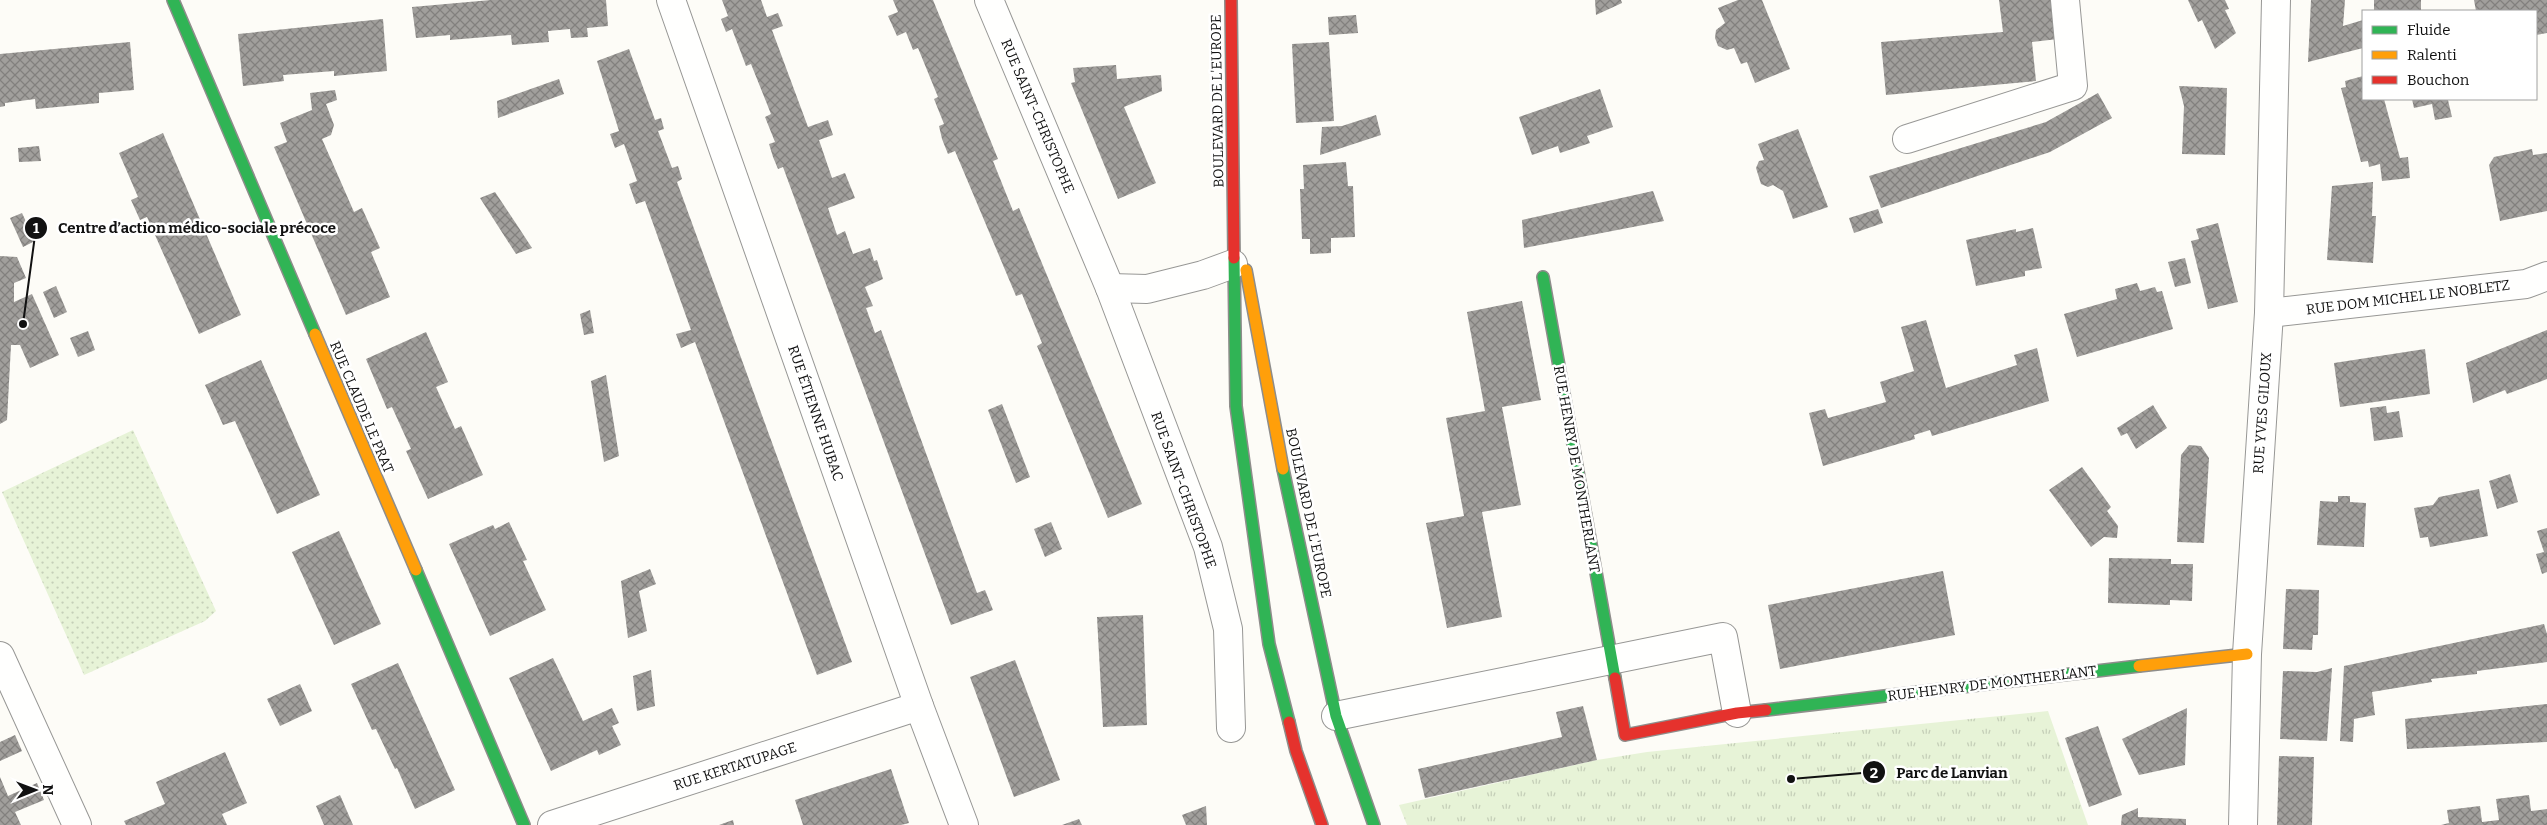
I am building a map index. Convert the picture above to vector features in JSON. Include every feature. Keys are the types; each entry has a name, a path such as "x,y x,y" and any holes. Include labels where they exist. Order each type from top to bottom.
{"street":[{"name":"RUE CLAUDE LE PRAT","path":"173,0 524,825"},
{"name":"RUE ÉTIENNE HUBAC","path":"671,0 919,706 964,825"},
{"name":"RUE SAINT-CHRISTOPHE","path":"989,0 1110,288 1208,547 1228,629 1231,728"},
{"name":"BOULEVARD DE L'EUROPE","path":"1231,0 1232,264 1236,406 1269,644 1296,750 1322,825"},
{"path":"1907,139 2073,86 2065,0"},
{"name":"RUE YVES GILOUX","path":"2243,825 2247,654 2269,313 2276,0"},
{"name":"BOULEVARD DE L'EUROPE","path":"1233,202 1284,475 1336,716 1374,825"},
{"path":"1110,288 1147,289 1203,275 1232,264"},
{"name":"RUE DOM MICHEL LE NOBLETZ","path":"2269,313 2526,284 2547,276"},
{"name":"RUE HENRY DE MONTHERLANT","path":"1543,277 1624,734 1737,713 2247,654"},
{"path":"1336,716 1723,637 1737,713"},
{"path":"0,656 77,825"},
{"name":"RUE KERTATUPAGE","path":"552,825 919,706"}],"green space":[{"path":"133,430 216,611 205,621 84,675 2,492"},
{"path":"2048,711 2088,825 1407,825 1399,805 1597,760 1647,752"}],"building":[{"path":"491,0 606,0 608,26 587,28 588,37 571,38 570,29 548,31 549,42 512,45 511,35 450,40 450,35 416,38 412,7"},
{"path":"722,0 761,0 767,17 778,13 783,26 772,30 808,127 828,120 833,135 819,140 832,178 845,173 855,198 828,208 837,235 845,231 853,254 870,248 874,261 877,260 883,279 865,287 873,306 866,308 875,333 881,330 977,593 985,590 993,610 951,625 783,167 778,169 773,157 769,144 775,142 765,117 771,114 751,64 746,66 732,29 726,32 721,19 728,16"},
{"path":"893,0 933,0 998,159 993,161 1013,211 1019,208 1142,504 1108,518 1037,346 1042,343 1022,294 1016,296 955,151 948,154 939,126 944,124 934,99 938,97 918,48 913,50 906,32 897,36 888,16 898,12"},
{"path":"1595,0 1621,0 1622,3 1596,15"},
{"path":"1738,0 1762,0 1790,69 1755,83 1747,62 1741,64 1734,48 1727,50 1718,46 1715,38 1716,30 1725,23 1718,8"},
{"path":"1999,0 2054,0 2058,39 2032,42 2036,81 1886,95 1881,42 2003,32"},
{"path":"2188,0 2225,0 2229,9 2225,10 2236,33 2215,49 2202,20 2198,22"},
{"path":"2311,0 2345,0 2343,26 2362,20 2362,48 2308,62"},
{"path":"2374,0 2421,0 2421,10 2374,10"},
{"path":"2474,0 2547,0 2547,33 2537,35 2537,10 2476,10"},
{"path":"1356,15 1358,33 1329,35 1328,17"},
{"path":"383,19 387,71 334,76 334,71 283,75 284,81 243,86 238,34"},
{"path":"130,42 134,90 99,93 99,103 36,109 35,99 5,103 5,106 0,107 0,54"},
{"path":"1329,42 1334,121 1296,123 1292,44"},
{"path":"629,49 655,120 661,118 664,129 658,131 672,168 678,166 682,179 677,182 852,662 817,675 695,342 681,348 676,334 691,330 645,201 636,204 629,184 637,181 624,144 615,148 610,134 619,131 597,61"},
{"path":"1116,65 1117,79 1161,75 1162,91 1124,107 1156,183 1118,199 1071,83 1075,82 1073,68"},
{"path":"2362,76 2362,100 2384,100 2400,158 2408,157 2410,178 2382,181 2380,164 2369,167 2368,161 2361,162 2341,88 2346,87 2345,81"},
{"path":"559,79 564,94 498,118 497,101"},
{"path":"2179,86 2227,88 2225,155 2182,154 2184,106"},
{"path":"1600,89 1613,127 1587,136 1590,143 1560,153 1558,146 1532,155 1519,117"},
{"path":"335,90 337,100 326,104 334,125 331,135 322,139 354,212 362,208 380,248 371,252 390,297 346,315 274,147 287,142 280,123 312,110 310,93"},
{"path":"2098,93 2112,118 2050,152 1881,208 1869,176 2046,122"},
{"path":"2412,100 2448,100 2452,117 2435,120 2432,104 2414,108"},
{"path":"1376,115 1381,135 1320,155 1322,127 1342,126"},
{"path":"1798,129 1828,207 1793,219 1783,191 1773,185 1768,187 1761,184 1756,168 1759,161 1764,160 1758,144"},
{"path":"163,133 241,315 199,334 147,217 140,220 131,200 138,197 119,153"},
{"path":"39,146 41,161 19,162 18,148"},
{"path":"2532,149 2533,155 2547,153 2547,211 2500,221 2489,165 2494,157"},
{"path":"1346,162 1348,186 1353,186 1355,237 1331,238 1331,253 1310,254 1310,239 1302,239 1300,189 1304,189 1303,165"},
{"path":"2373,182 2372,216 2376,216 2373,263 2327,260 2332,186"},
{"path":"1653,191 1664,221 1524,248 1522,220"},
{"path":"495,192 532,248 516,254 480,198"},
{"path":"1878,209 1883,223 1854,233 1849,218"},
{"path":"22,213 35,241 23,247 10,218"},
{"path":"2218,223 2238,302 2208,309 2191,241 2199,239 2196,229"},
{"path":"2033,228 2042,268 2025,271 2025,276 1976,286 1966,240 2016,229 2016,232"},
{"path":"0,256 17,257 26,278 14,283 14,302 32,294 59,355 30,368 20,345 11,345 7,420 0,424"},
{"path":"2185,258 2191,283 2175,287 2168,262"},
{"path":"2137,283 2140,291 2155,287 2157,292 2162,291 2173,329 2077,357 2064,314 2117,299 2115,289"},
{"path":"56,286 67,312 54,318 43,292"},
{"path":"1522,301 1541,400 1502,407 1521,505 1482,512 1502,617 1447,628 1426,523 1464,516 1446,418 1485,411 1467,312"},
{"path":"590,310 594,333 584,335 580,314"},
{"path":"1926,320 1946,388 2017,365 2014,355 2037,348 2049,401 1932,436 1930,430 1914,435 1915,439 1823,466 1809,413 1825,409 1828,418 1886,402 1880,382 1914,371 1901,327"},
{"path":"2547,330 2547,379 2507,394 2505,390 2473,403 2466,363"},
{"path":"88,331 95,350 78,357 70,338"},
{"path":"426,332 448,382 436,387 455,429 461,426 483,475 428,499 406,451 411,449 392,407 387,409 366,359"},
{"path":"2425,349 2430,394 2340,407 2334,363"},
{"path":"261,360 320,495 277,514 235,421 223,425 205,385"},
{"path":"606,375 619,456 604,462 591,381"},
{"path":"1002,404 1030,477 1016,483 988,410"},
{"path":"2153,405 2167,428 2136,449 2127,433 2121,436 2117,428"},
{"path":"2386,406 2387,413 2399,411 2403,437 2374,441 2370,408"},
{"path":"2189,445 2201,446 2209,458 2204,543 2177,542 2181,455"},
{"path":"2082,467 2111,507 2107,511 2118,526 2117,538 2104,537 2091,547 2049,490"},
{"path":"2510,474 2518,502 2497,509 2489,481"},
{"path":"2479,489 2488,536 2430,547 2428,537 2420,538 2414,508 2433,505 2439,497"},
{"path":"2338,496 2350,496 2350,502 2366,503 2364,547 2317,545 2320,501 2338,502"},
{"path":"509,522 527,560 523,561 546,610 490,636 449,544 493,525 495,529"},
{"path":"1051,522 1062,549 1045,557 1034,529"},
{"path":"2547,528 2547,572 2542,574 2536,554 2544,552 2537,531"},
{"path":"339,531 381,624 334,645 292,552"},
{"path":"2109,558 2171,559 2171,564 2193,564 2192,601 2170,600 2170,605 2108,603"},
{"path":"650,569 656,584 639,591 647,631 628,638 621,581"},
{"path":"1943,571 1955,635 1780,669 1768,605"},
{"path":"2286,589 2319,590 2318,635 2313,635 2312,650 2283,649"},
{"path":"1143,615 1147,725 1103,727 1097,617"},
{"path":"2544,624 2547,634 2547,662 2477,671 2477,674 2431,679 2432,682 2372,692 2375,715 2354,719 2353,742 2340,741 2344,666"},
{"path":"553,658 583,721 612,708 619,723 612,726 621,745 599,755 597,750 551,771 509,678"},
{"path":"1015,660 1060,780 1014,797 970,677"},
{"path":"398,663 455,790 415,809 397,768 395,769 376,729 372,730 351,684"},
{"path":"2332,668 2327,741 2280,739 2283,671 2317,672"},
{"path":"651,670 655,706 637,711 633,676"},
{"path":"300,684 312,711 280,726 267,699"},
{"path":"2547,704 2547,742 2407,749 2405,719"},
{"path":"1583,706 1597,760 1425,798 1418,769 1562,737 1556,712"},
{"path":"2187,708 2185,765 2139,775 2122,739"},
{"path":"2098,726 2122,795 2089,807 2065,738"},
{"path":"15,735 22,751 0,761 0,742"},
{"path":"225,752 247,803 222,814 227,825 126,825 124,821 165,804 156,782"},
{"path":"2279,756 2314,757 2312,825 2277,825"},
{"path":"891,769 909,823 901,825 803,825 795,800"},
{"path":"0,777 8,796 37,783 44,800 15,812 21,825 0,825"},
{"path":"340,795 353,825 324,825 316,806"},
{"path":"2529,795 2531,811 2547,809 2547,825 2441,825 2449,823 2447,810 2480,806 2482,822 2499,820 2496,799"},
{"path":"1206,806 1207,825 1186,825 1182,815"},
{"path":"2138,808 2138,817 2186,819 2186,825 2121,825 2122,815"},
{"path":"1079,819 1082,825 1062,825"},
{"path":"733,820 734,825 719,825"}],"traffic: fast":[{"path":"173,0 315,334"},
{"path":"1234,258 1236,406 1269,644 1289,722"},
{"path":"1543,277 1615,678"},
{"path":"1283,469 1336,716 1374,825"},
{"path":"416,570 524,825"},
{"path":"1766,710 2139,666"}],"traffic: slow":[{"path":"1246,270 1283,469"},
{"path":"315,334 416,570"},
{"path":"2139,666 2247,654"}],"traffic: jam":[{"path":"1231,0 1234,258"},
{"path":"1615,678 1625,735 1737,713 1766,710"},
{"path":"1289,722 1296,751 1322,825"}],"place":[{"name":"Centre d’action médico-sociale précoce","path":"23,324"},
{"name":"Parc de Lanvian","path":"1791,779"}]}
